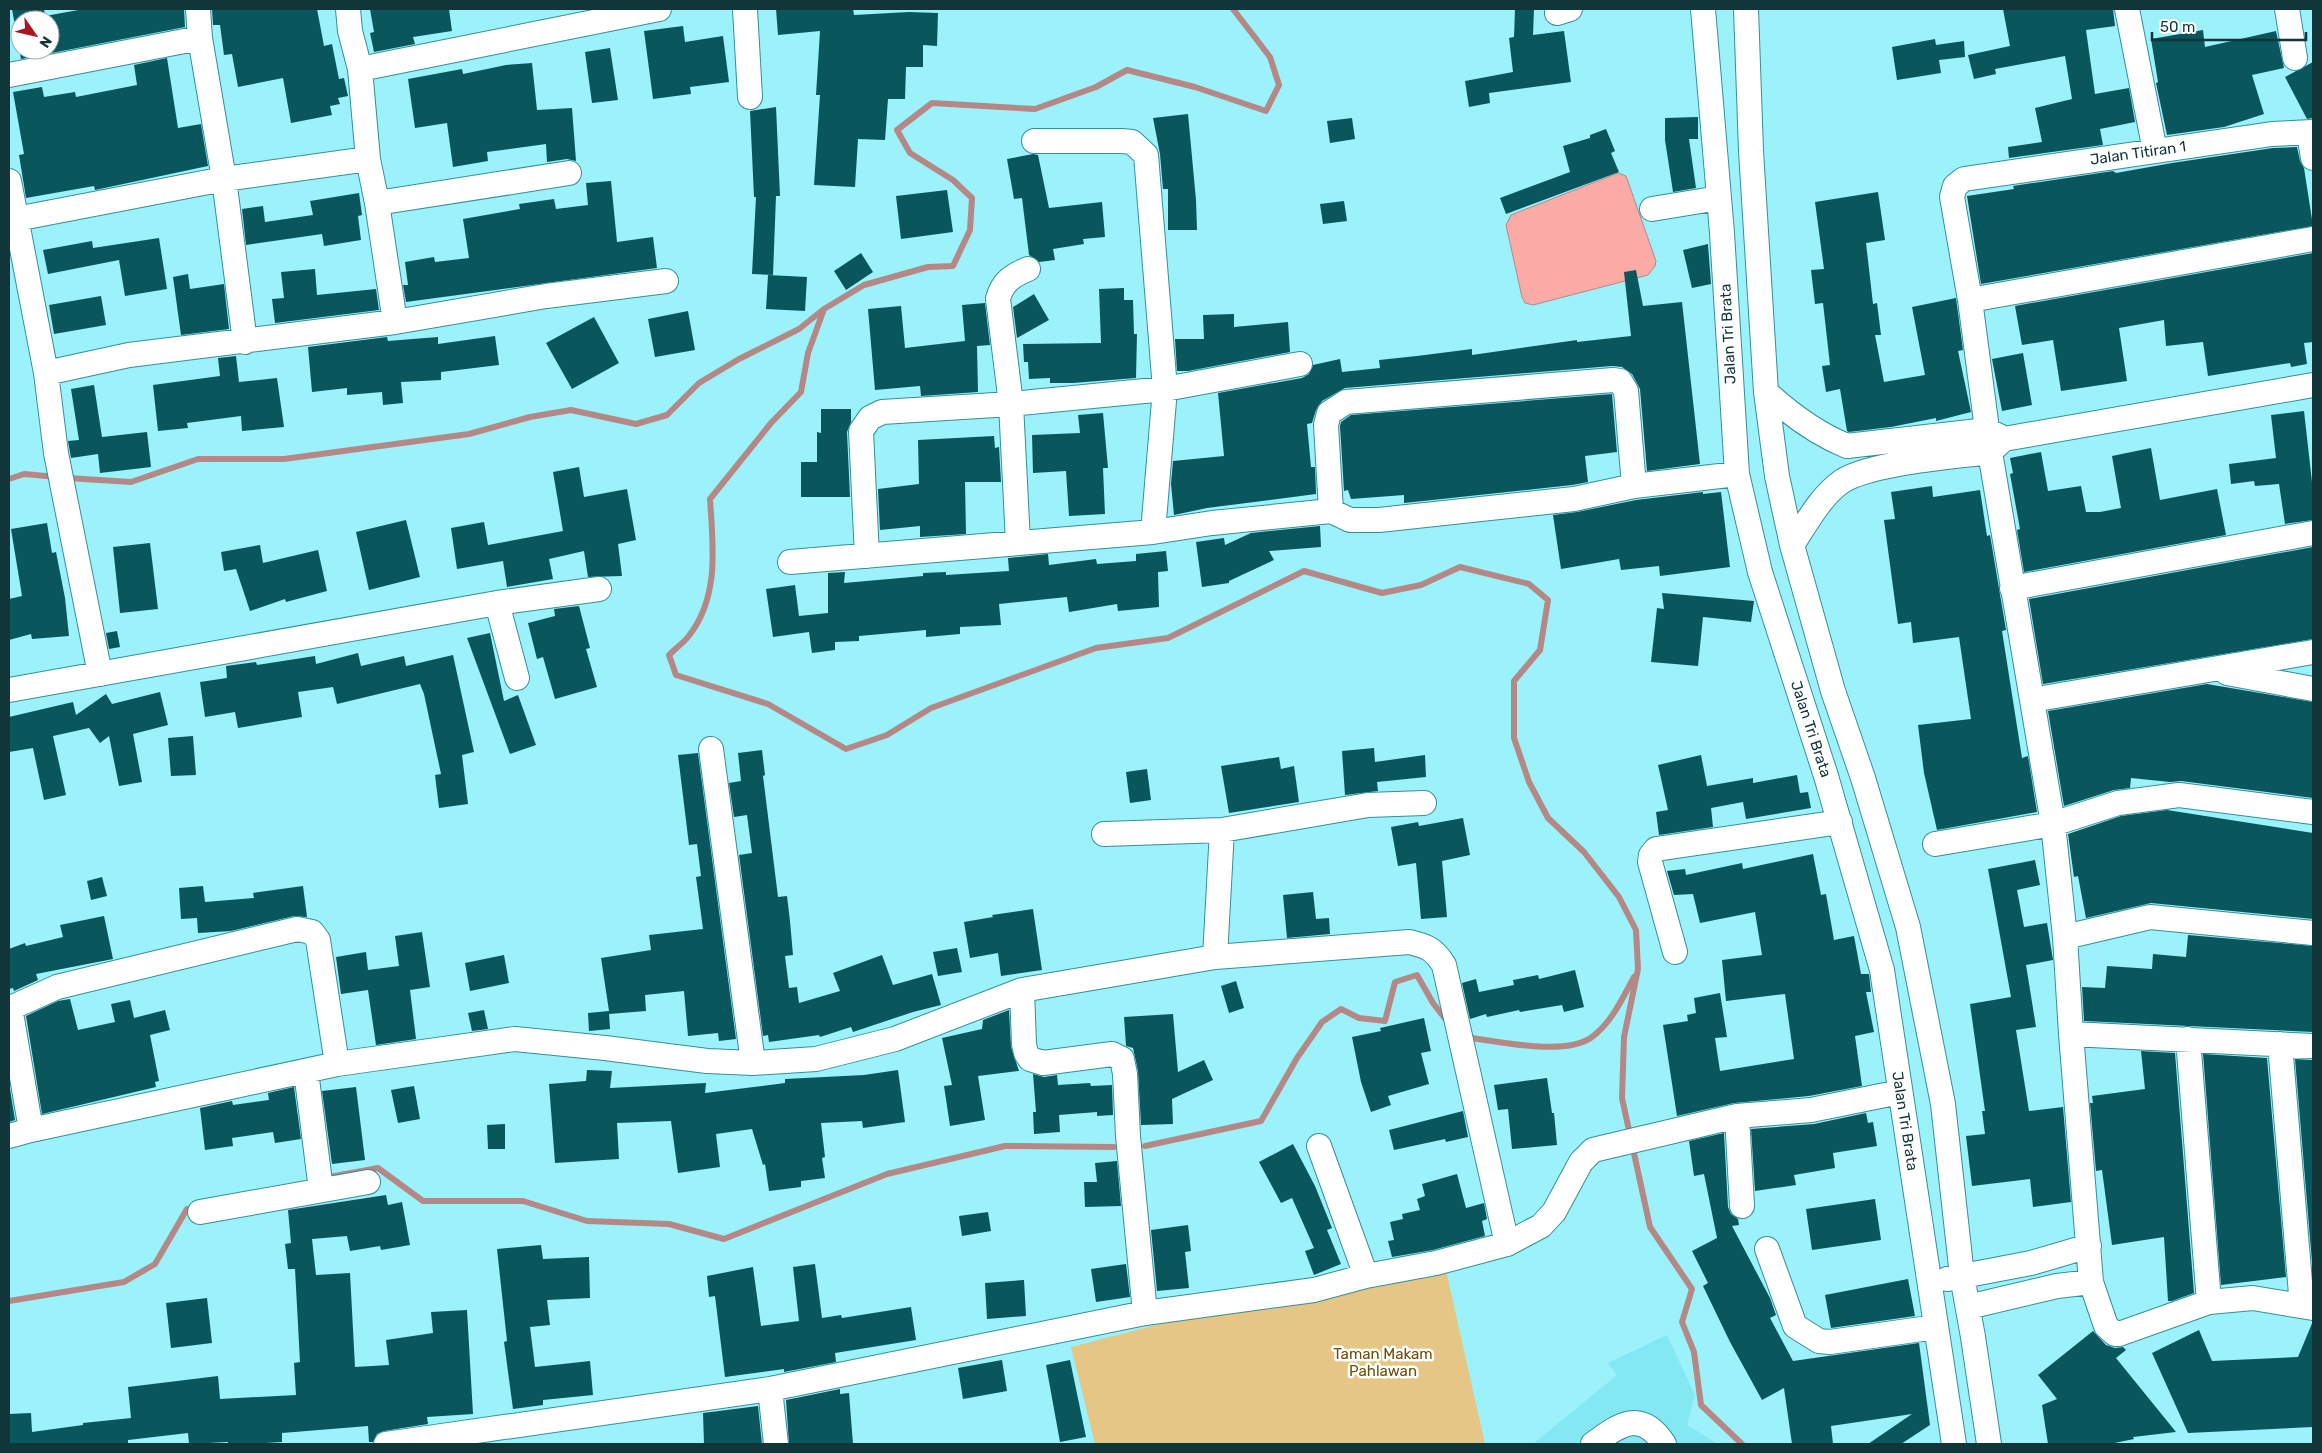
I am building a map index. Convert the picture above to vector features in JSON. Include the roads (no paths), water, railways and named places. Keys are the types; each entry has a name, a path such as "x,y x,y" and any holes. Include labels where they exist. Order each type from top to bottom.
{"street":[{"path":"198,9 200,38 224,180 245,342"},
{"path":"348,9 350,31 360,69 368,159 377,203 395,322"},
{"path":"360,69 659,9"},
{"path":"745,9 750,97"},
{"name":"Jalan Tri Brata","path":"1703,9 1720,198 1737,474 1760,572 1840,822 1882,970 1954,1444"},
{"path":"1746,9 1756,230 1766,392 1777,476 1792,544 1833,691 1863,778 1908,926 1943,1104 1962,1276 1989,1444"},
{"path":"2127,9 2155,151"},
{"path":"2287,9 2295,58"},
{"path":"9,75 200,38"},
{"path":"2311,132 2313,158"},
{"name":"Jalan Titiran 1","path":"1970,300 1952,196 1955,186 1964,179 2272,134 2311,132"},
{"path":"1034,141 1132,142 1146,155 1165,389 1153,532"},
{"path":"16,219 224,180 368,159"},
{"path":"377,203 570,173"},
{"path":"9,181 46,373 56,453 100,674"},
{"path":"1652,209 1720,198"},
{"path":"1722,233 1756,230"},
{"path":"2280,1044 2307,1307 2254,1298 2209,1302 2171,1317 2115,1334 2106,1326 2091,1282 2065,938 2053,824 2012,588 1994,440 1970,300 2313,239"},
{"path":"1018,542 1011,404 998,299 1000,291 1008,279 1028,269"},
{"path":"46,373 129,355 395,322 546,296 666,280"},
{"path":"867,556 861,430 870,418 882,412 1011,404 1165,389 1300,364"},
{"path":"1331,511 1326,425 1329,413 1346,402 1604,380 1620,381 1626,391 1634,486"},
{"path":"1792,544 1819,504 1841,482 1866,470 1994,440 2313,385"},
{"path":"1766,392 1780,405 1827,438 1847,446 1994,440"},
{"path":"790,562 1153,532 1212,523 1331,511 1350,520 1379,520 1574,499 1634,486 1737,474"},
{"path":"2012,588 2313,533"},
{"path":"9,690 497,603 598,589"},
{"path":"497,603 518,678"},
{"path":"2032,700 2313,652"},
{"path":"2213,670 2313,689"},
{"path":"1801,698 1833,691"},
{"path":"710,749 753,1063"},
{"path":"1935,844 2053,824 2118,803 2179,795 2313,812"},
{"path":"1104,834 1222,830 1368,806 1424,803"},
{"path":"1675,952 1650,862 1651,855 1656,849 1840,822"},
{"path":"1215,957 1222,830"},
{"path":"2065,938 2150,917 2313,933"},
{"path":"337,1064 318,940 312,932 297,929 57,987 15,1006 11,1013 20,1133 337,1064 515,1039 707,1061 753,1063 816,1059 896,1039 1022,990 1215,957 1409,942 1428,946 1436,953 1444,965 1507,1244"},
{"path":"1022,990 1024,1044 1030,1059 1043,1063 1112,1054 1122,1059 1125,1074 1128,1136 1145,1313"},
{"path":"2071,1034 2313,1046"},
{"path":"2188,1040 2209,1302"},
{"path":"306,1071 321,1190"},
{"path":"386,1444 770,1389 1145,1313 1314,1290 1366,1276 1436,1263 1507,1244 1541,1226 1554,1212 1581,1162 1592,1150 1737,1116 1811,1110 1900,1092"},
{"path":"1737,1116 1742,1206"},
{"path":"1319,1146 1366,1276"},
{"path":"200,1212 368,1182"},
{"path":"1930,1283 2031,1264 2089,1246"},
{"path":"1767,1250 1795,1326 1819,1341 1830,1342 1936,1327"},
{"path":"1968,1307 2057,1286 2091,1282"},
{"path":"770,1389 776,1444"},
{"path":"1592,1444 1611,1431 1631,1422 1642,1424 1656,1433 1664,1444"}],"waterway":[{"path":"67,478 131,482 198,459 284,459 469,434 530,417 571,410 636,424 667,415 699,383 739,359 799,329 824,309 864,285 928,267 953,266 970,230 972,198 953,180 910,153 897,130 932,103 1035,109 1096,87 1127,70 1195,87 1266,111 1279,85 1270,57 1233,9"},
{"path":"824,309 808,353 801,392 771,423 710,499 713,553 710,588 698,622 688,637 669,655 676,675 768,704 846,749 887,735 931,708 1096,648 1168,638 1304,571 1382,593 1421,585 1460,567 1529,584 1548,600 1540,650 1514,681 1514,738 1529,782 1548,818 1584,852 1619,897 1636,930 1638,969 1624,1037 1622,1098 1650,1227 1692,1289 1682,1322 1694,1352 1701,1405 1742,1444"},
{"path":"9,479 24,474 57,477"},
{"path":"1145,1146 1261,1121 1297,1058 1322,1022 1341,1009 1359,1018 1385,1021 1395,982 1417,975 1433,1003 1450,1025"},
{"path":"1465,1037 1548,1047 1580,1043 1592,1037 1605,1024 1616,1010 1634,977"},
{"path":"324,1178 378,1168 423,1201 523,1201 587,1221 669,1224 724,1239 887,1174 1005,1146 1114,1147"},
{"path":"9,1301 124,1282 155,1264 187,1209 195,1208"}],"park label":[{"name":"Taman Makam Pahlawan","path":"1383,1362"}]}
